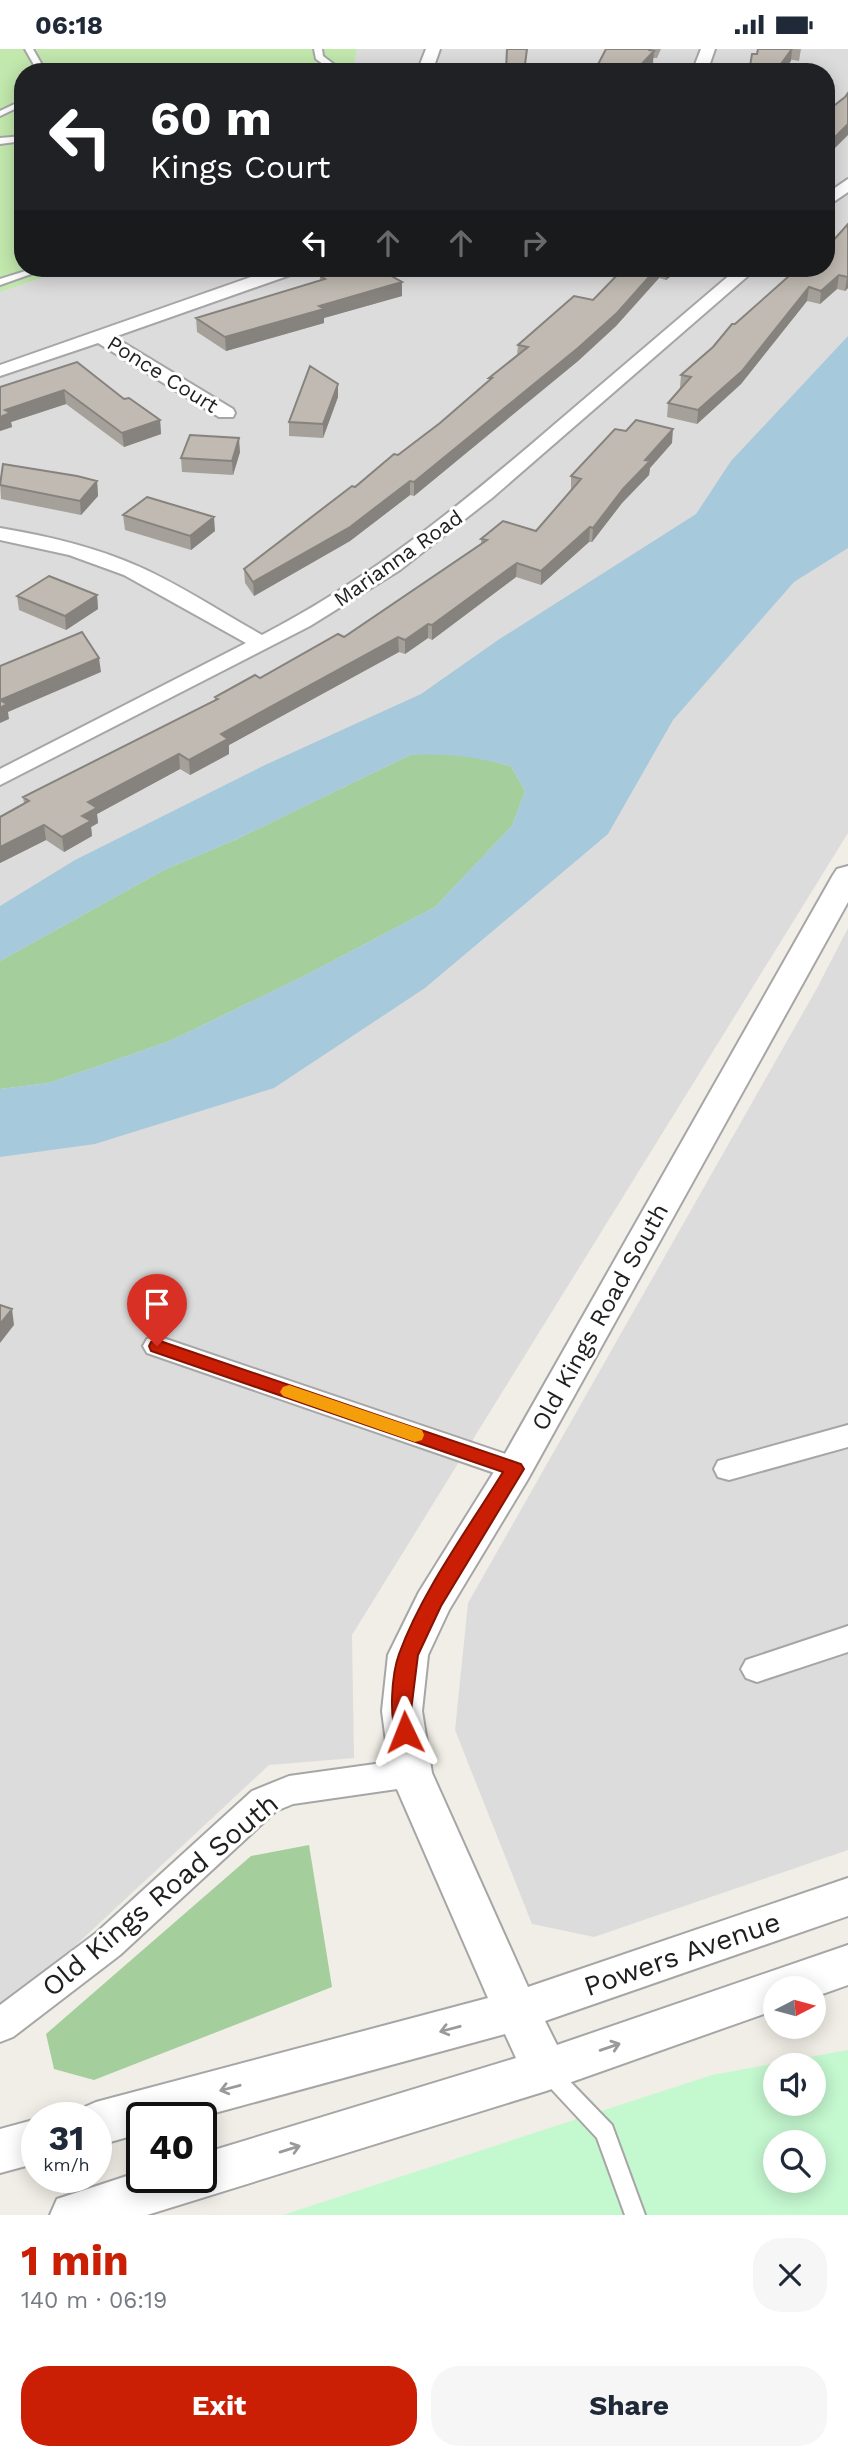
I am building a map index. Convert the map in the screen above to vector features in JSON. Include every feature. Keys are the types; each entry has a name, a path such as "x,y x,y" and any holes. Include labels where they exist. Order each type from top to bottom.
{"street":[{"path":"0,370 267,277"},
{"name":"Marianna Road","path":"0,778 261,643 362,587 434,535 737,277"},
{"name":"Ponce Court","path":"100,336 226,413"},
{"path":"0,534 43,541 104,560 149,579 261,643"},
{"name":"Old Kings Road South","path":"546,2070 516,2011 411,1773 401,1711 408,1655 433,1603 514,1469 848,875"},
{"path":"157,1346 514,1469"},
{"path":"729,1469 848,1436"},
{"path":"757,1669 848,1639"},
{"name":"Old Kings Road South","path":"0,2026 108,1944 264,1801 289,1790 411,1773"},
{"name":"Powers Avenue","path":"516,2011 848,1896"},
{"path":"816,1976 848,1965"},
{"path":"217,2171 546,2070 763,1994"},
{"path":"112,2121 516,2011"},
{"path":"0,2151 21,2145"},
{"path":"74,2215 145,2193"}],"lane":[{"path":"318,49 319,57 327,63"},
{"path":"546,2070 605,2132 635,2215"}],"shaded area":[{"path":"0,49 848,49 848,833 352,1635 354,1758 269,1765 0,2016"},
{"path":"848,928 848,1850 594,1937 532,1924 455,1730 468,1603 816,990"}],"green space":[{"path":"0,49 357,49 354,63 14,63 14,277 43,277 0,292"},
{"path":"434,753 475,757 511,766 525,791 512,826 435,907 306,975 170,1041 49,1083 0,1089 0,961 164,870 237,839 410,755"},
{"path":"309,1845 332,1987 94,2080 54,2069 46,2034 251,1856"},
{"path":"848,2050 848,2215 283,2215 712,2075 763,2066 763,2116 826,2116 826,2054"}],"water":[{"path":"848,336 848,548 794,582 673,720 608,834 425,988 274,1088 95,1144 0,1157 0,1089 49,1083 170,1041 306,975 435,907 512,826 525,791 511,766 461,756 410,755 237,839 164,870 0,961 0,906 75,860 265,765 421,694 498,640 696,514 731,461"}],"building":[{"path":"507,49 527,49 525,63 506,63"},
{"path":"606,49 654,51 643,63 599,63"},
{"path":"758,49 792,49 782,63 750,63 752,54 757,54"},
{"path":"848,93 848,124 835,137 835,105"},
{"path":"848,224 847,277 839,275 821,291 809,287 742,371 698,410 668,403 691,377 681,375 713,347 732,324 788,277 835,277 835,239"},
{"path":"322,277 393,277 402,282 319,306 324,309 225,337 196,318 325,279"},
{"path":"615,277 649,277 617,313 578,348 414,482 410,481 350,527 253,582 244,569 352,486 355,487 394,454 398,455 440,423 528,347 518,345 574,296 593,300"},
{"path":"77,362 124,399 129,398 160,420 122,433 64,390 5,410 10,413 0,417 0,387"},
{"path":"310,366 338,384 323,424 289,422"},
{"path":"636,420 673,429 645,460 650,461 623,489 593,528 590,527 541,571 517,563 432,625 428,624 405,640 398,637 221,734 228,739 189,760 179,754 88,802 97,808 82,816 91,821 62,837 44,825 0,847 0,817 29,801 23,797 218,699 215,697 255,675 260,678 338,634 344,637 487,540 481,539 503,521 536,531 581,479 571,476 615,429 626,431"},
{"path":"190,435 239,438 232,461 181,458"},
{"path":"3,464 97,481 80,501 0,485"},
{"path":"147,497 214,517 190,536 123,515"},
{"path":"49,576 97,595 65,616 17,596"},
{"path":"82,632 99,658 0,700 0,666"},
{"path":"0,1305 12,1309 0,1324"}],"slow traffic":[{"path":"289,1392 415,1435"}],"route":[{"path":"157,1346 514,1469 433,1603 408,1655 401,1711 405,1732"}]}
